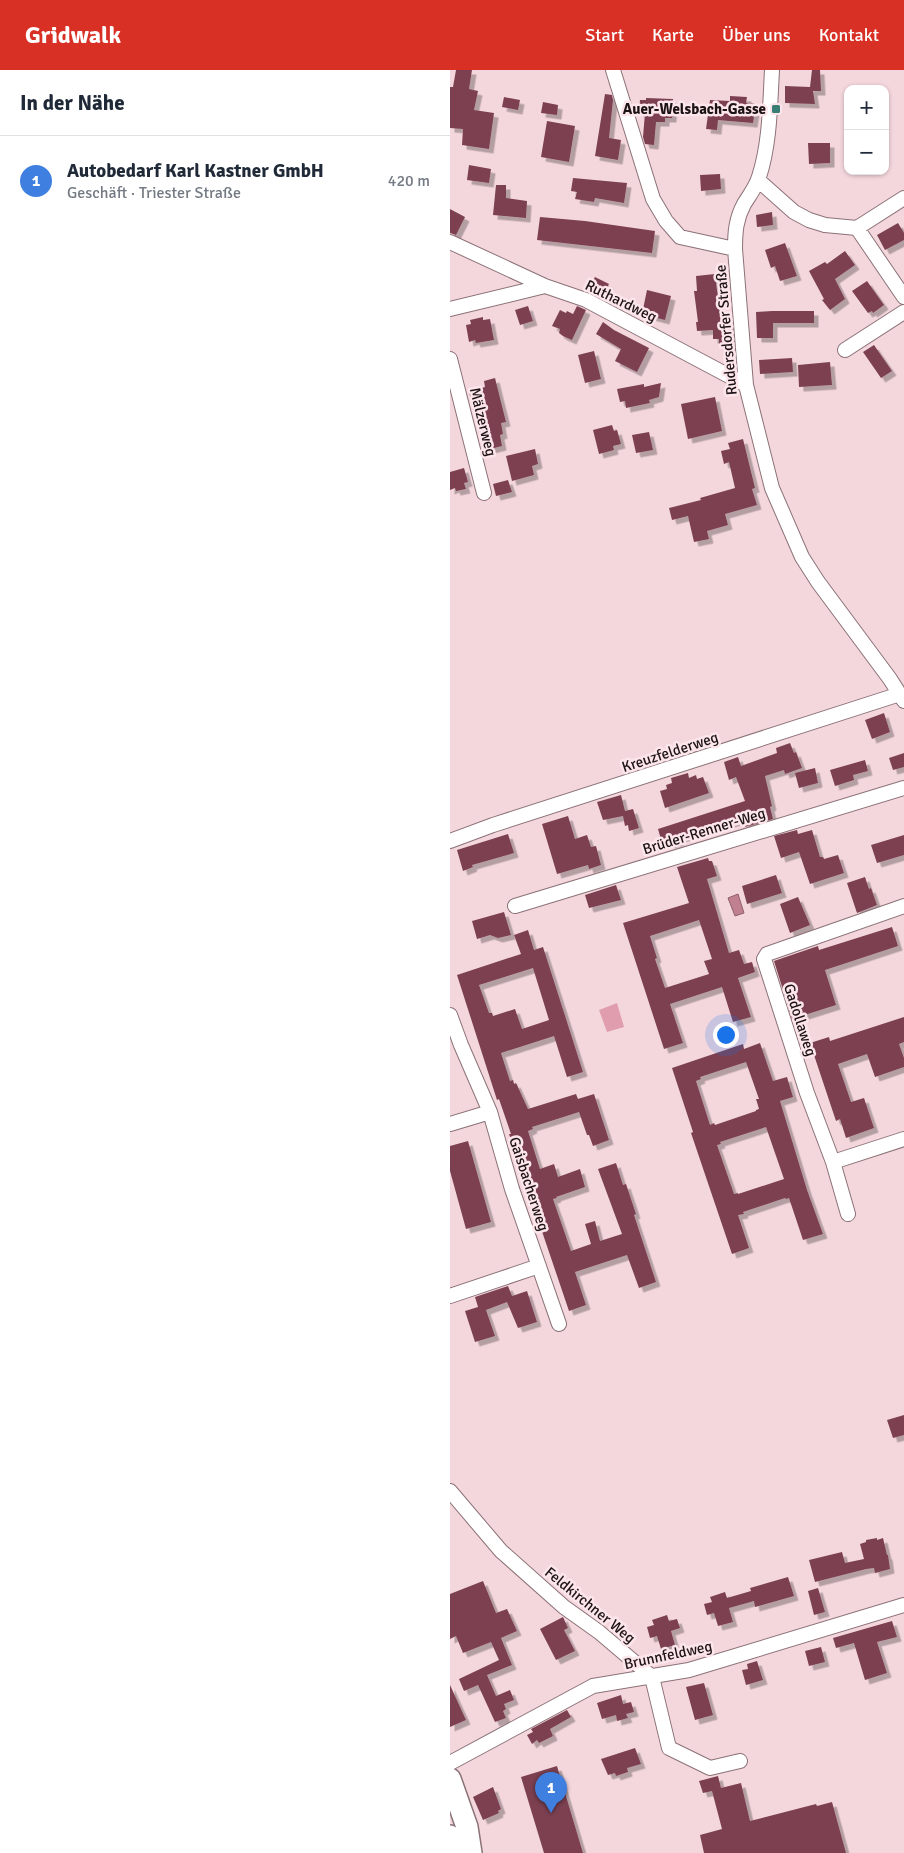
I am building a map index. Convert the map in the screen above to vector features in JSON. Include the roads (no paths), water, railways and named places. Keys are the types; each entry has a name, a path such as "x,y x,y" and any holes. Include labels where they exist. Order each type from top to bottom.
{"main road":[{"path":"450,1779 467,1827 471,1853"},
{"path":"450,1836 453,1853"}],"street":[{"path":"613,70 653,199 666,221 680,237 735,249"},
{"name":"Rudersdorfer Straße","path":"772,70 766,146 758,180 738,216 735,227 735,249 746,385 772,488 802,557 818,582 902,697"},
{"path":"758,180 794,212 824,225 857,228 904,198"},
{"path":"857,228 904,297"},
{"name":"Ruthardweg","path":"450,242 545,286 586,300 746,385"},
{"path":"450,309 545,286"},
{"path":"845,350 904,312"},
{"name":"Mälzerweg","path":"450,359 484,493"},
{"name":"Kreuzfelderweg","path":"450,841 902,697"},
{"name":"Brüder-Renner-Weg","path":"515,906 904,788"},
{"name":"Gadollaweg","path":"833,1162 807,1093 764,956 904,906"},
{"name":"Gaisbacherweg","path":"450,1015 490,1112 512,1189 559,1324"},
{"path":"450,1124 490,1112"},
{"path":"848,1214 833,1162 904,1139"},
{"path":"450,1296 539,1266"},
{"name":"Feldkirchner Weg","path":"450,1491 501,1551 564,1606 599,1632 652,1677"},
{"name":"Brunnfeldweg","path":"450,1763 592,1686 689,1670 904,1605"},
{"path":"652,1677 669,1748 710,1768 740,1761"}],"place":[{"name":"Auer-Welsbach-Gasse","path":"776,109"},
{"name":"Autobedarf Karl Kastner GmbH","path":"551,1813"}]}
